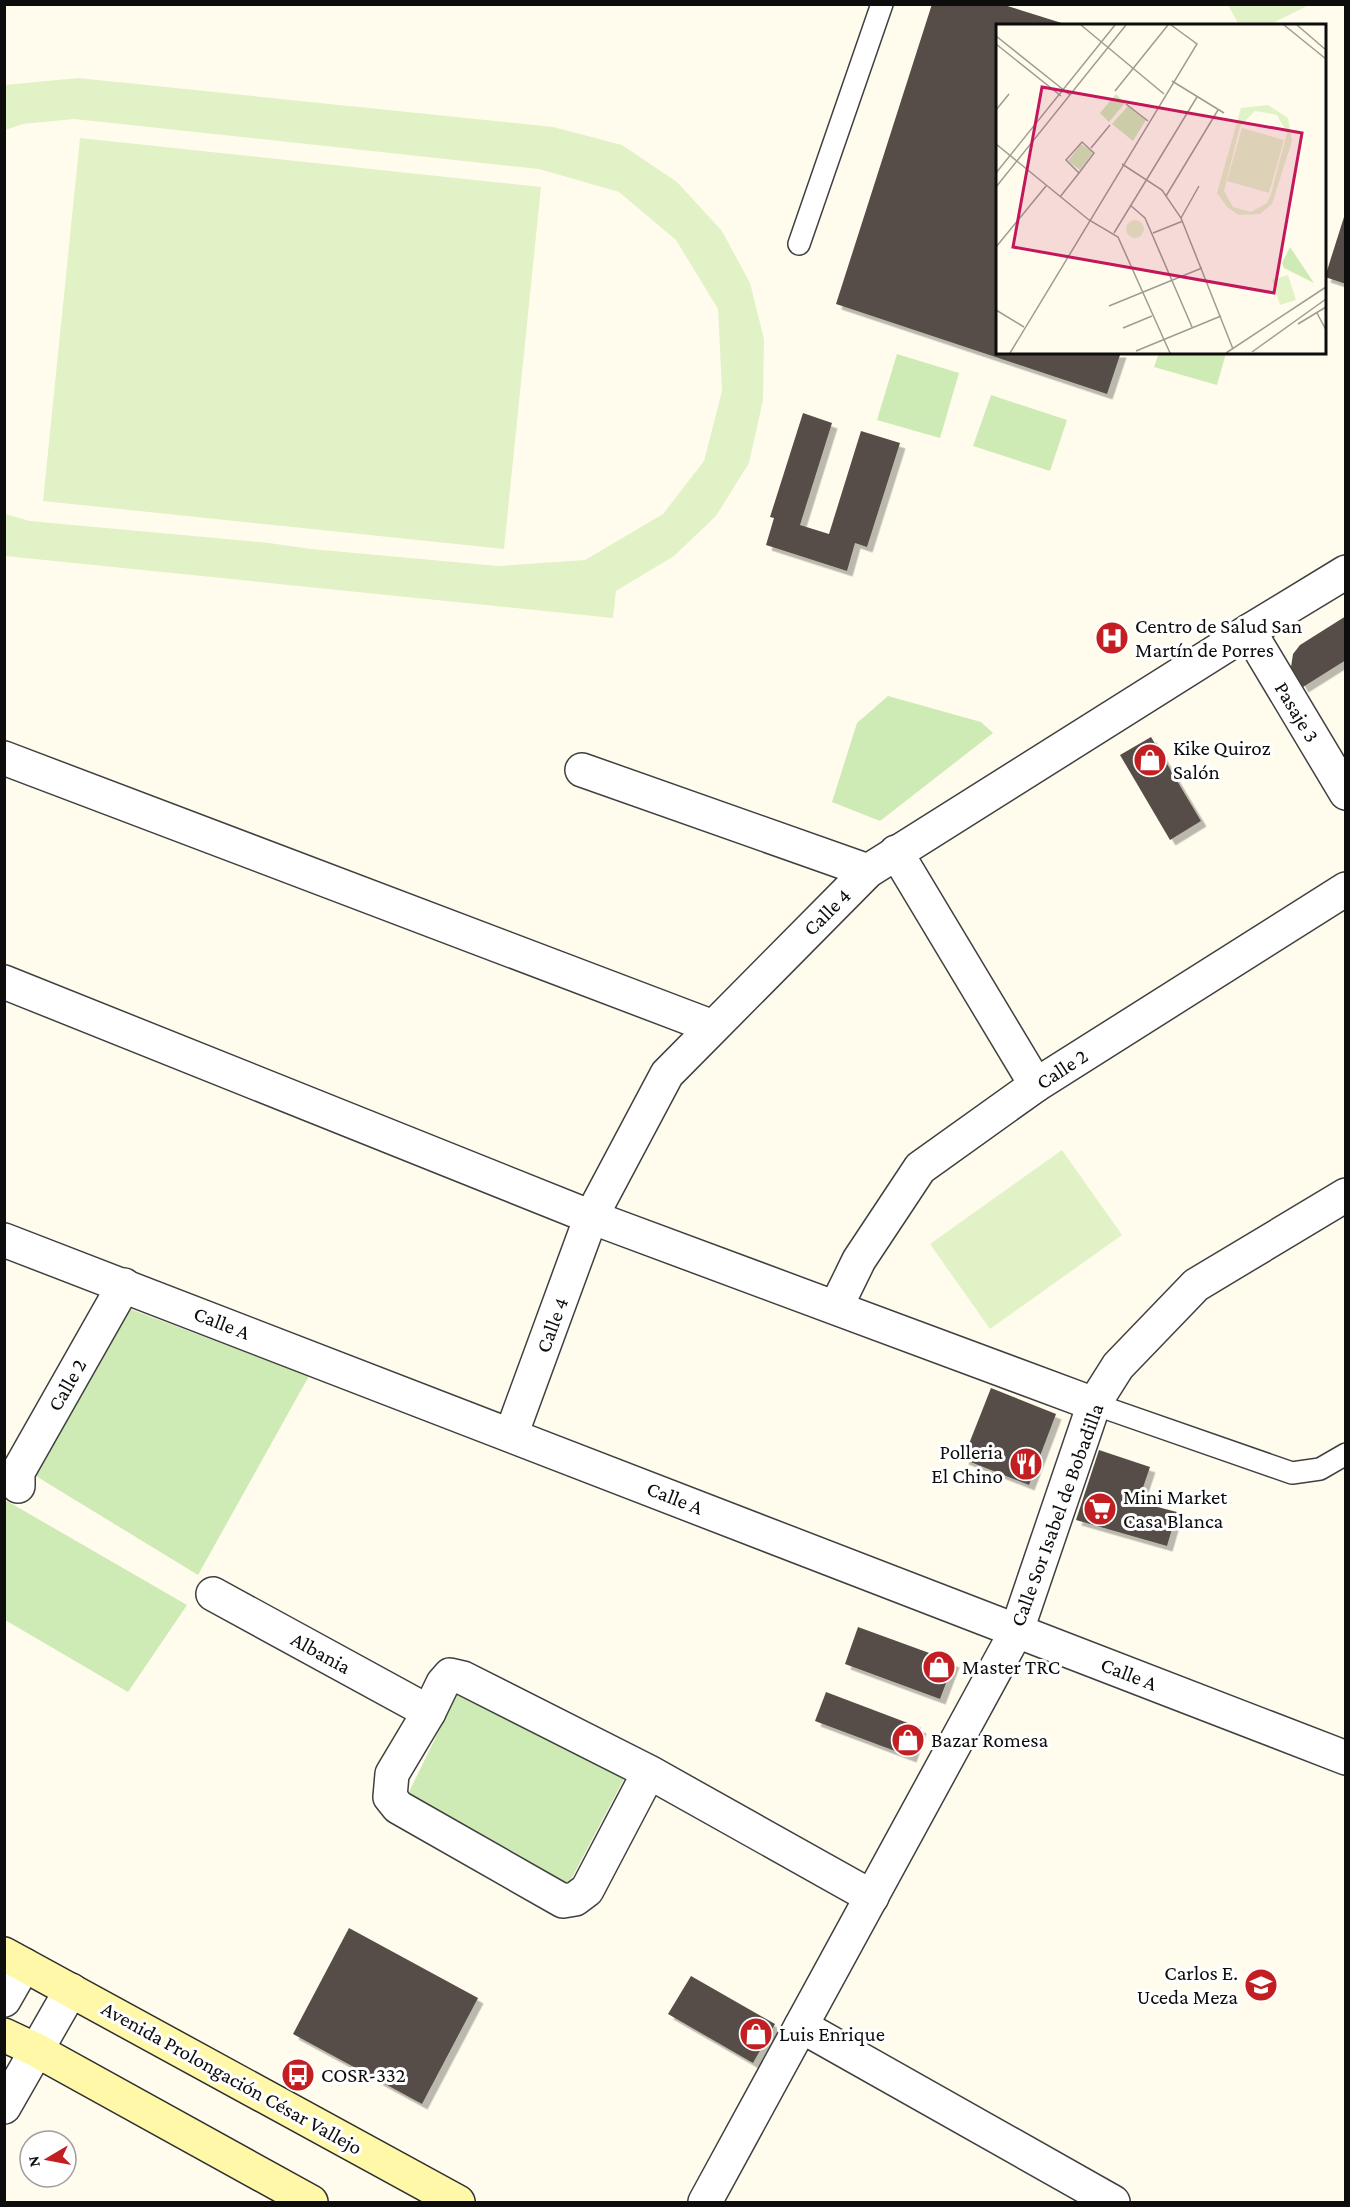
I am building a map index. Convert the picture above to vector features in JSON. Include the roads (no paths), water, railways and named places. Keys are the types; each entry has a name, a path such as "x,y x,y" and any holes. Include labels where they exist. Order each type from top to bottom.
{"main road":[{"name":"Avenida Prolongación César Vallejo","path":"14,1959 458,2202"},
{"path":"4,2035 36,2050 311,2202"}],"street":[{"name":"Calle 4","path":"511,1435 591,1217 667,1074 868,872 896,852 1346,572"},
{"name":"Pasaje 3","path":"1249,631 1346,793"},
{"path":"4,758 713,1028"},
{"path":"582,770 868,872"},
{"path":"896,852 1036,1086"},
{"name":"Calle 2","path":"836,1307 859,1260 920,1168 1036,1086 1346,889"},
{"path":"4,982 591,1217 1094,1404"},
{"name":"Calle Sor Isabel de Bobadilla","path":"705,2202 1017,1630 1094,1404 1118,1366 1196,1285 1346,1195"},
{"name":"Calle A","path":"4,1240 1346,1758"},
{"name":"Calle 2","path":"18,1486 18,1472 124,1285"},
{"name":"Albania","path":"213,1594 429,1712"},
{"path":"649,1772 587,1890 575,1899 562,1901 398,1807 390,1797 392,1774 429,1712 443,1683 450,1676 463,1678 649,1772 872,1897"},
{"path":"4,2000 14,1959"},
{"path":"4,2107 71,1990"},
{"path":"801,2026 1113,2202"}],"lane":[{"path":"800,244 882,4"},
{"path":"1094,1404 1292,1473 1320,1469 1346,1454"}],"place":[{"name":"Centro de Salud San Martín de Porres","path":"1112,638"},
{"name":"Kike Quiroz Salón","path":"1150,760"},
{"name":"Polleria El Chino","path":"1026,1464"},
{"name":"Mini Market Casa Blanca","path":"1100,1509"},
{"name":"Master TRC","path":"939,1667"},
{"name":"Bazar Romesa","path":"908,1740"},
{"name":"Carlos E. Uceda Meza","path":"1261,1985"},
{"name":"Luis Enrique","path":"756,2034"},
{"name":"COSR-332","path":"298,2075"}]}
